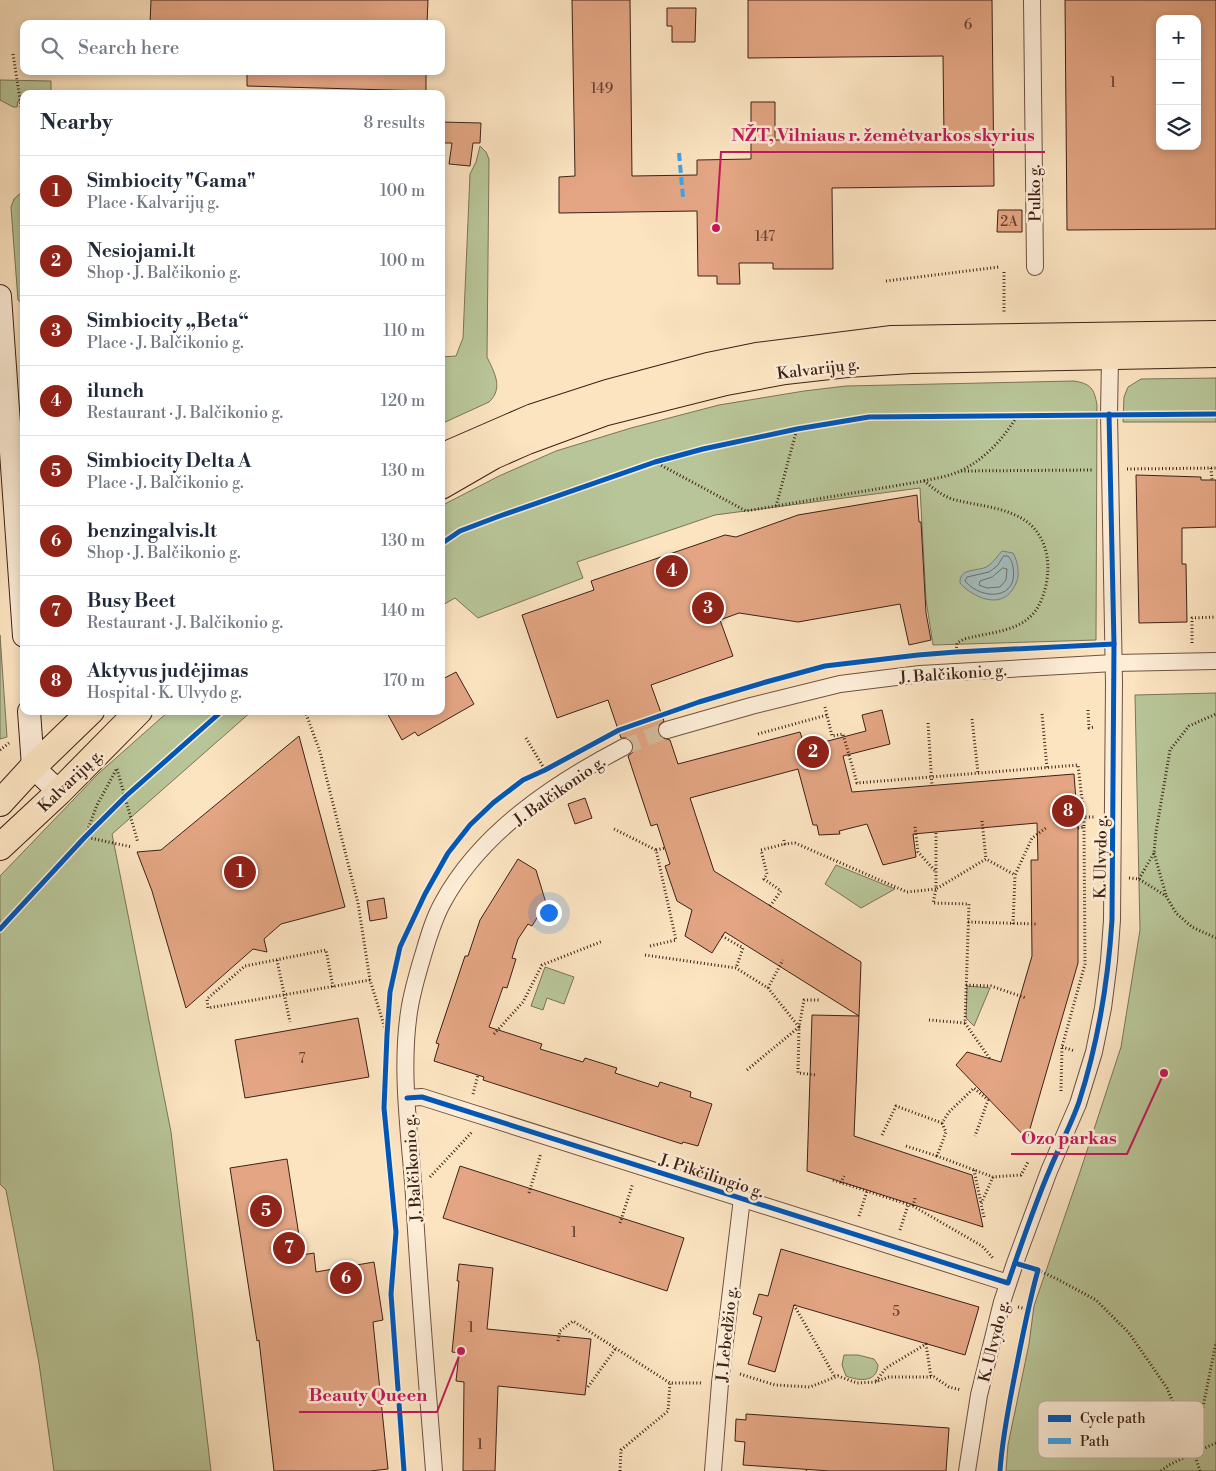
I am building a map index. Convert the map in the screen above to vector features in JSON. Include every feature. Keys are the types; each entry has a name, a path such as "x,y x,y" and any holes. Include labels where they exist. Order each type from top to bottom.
{"main road":[{"path":"0,296 20,579"},
{"name":"Kalvarijų g.","path":"445,455 533,416 607,393 708,366 757,356 892,339 1216,334"},
{"name":"Kalvarijų g.","path":"445,484 493,456 527,441 603,413 746,378 785,371 903,361 1216,354"},
{"path":"29,715 33,767 59,792"},
{"name":"Kalvarijų g.","path":"0,803 33,767 87,715"},
{"name":"Kalvarijų g.","path":"0,847 59,792 135,715"}],"street":[{"name":"Pulko g.","path":"1032,0 1035,267"},
{"name":"K. Ulvydo g.","path":"967,1471 979,1395 1008,1283 1049,1170 1078,1104 1094,1052 1110,961 1114,663 1110,357"},
{"name":"J. Balčikonio g.","path":"667,730 751,706 840,684 920,674 1114,663 1216,661"},
{"name":"J. Balčikonio g.","path":"434,1471 407,1098 406,1061 410,1006 414,982 442,903 472,859 526,810 590,765 624,747"},
{"name":"J. Pikčilingio g.","path":"407,1098 422,1097 1008,1283"},
{"name":"J. Lebedžio g.","path":"713,1471 742,1198"}],"path":[{"path":"12,54 20,95"},
{"path":"886,281 999,267"},
{"path":"1004,272 1004,313"},
{"path":"961,471 995,445 1006,433 1017,416"},
{"path":"776,506 797,429"},
{"path":"655,462 746,511 924,481 961,471 1216,468"},
{"path":"1211,468 1212,480"},
{"path":"924,481 939,494 952,499 1015,514 1029,522 1045,544 1047,580 1043,599 1037,612 1028,620 1016,626 964,639 957,643 956,652"},
{"path":"1192,661 1192,618 1216,617"},
{"path":"825,707 832,736 843,734 857,783 1078,765 1084,817"},
{"path":"1042,714 1047,768"},
{"path":"1216,714 1189,726 1170,750 1154,853 1166,896 1176,913 1192,927 1216,938"},
{"path":"307,715 320,752 358,903 370,980 387,1035"},
{"path":"758,734 827,715"},
{"path":"972,719 978,773"},
{"path":"928,723 932,786"},
{"path":"526,738 544,770"},
{"path":"0,750 8,744"},
{"path":"122,762 97,805 85,837 132,847"},
{"path":"117,768 138,843"},
{"path":"982,822 986,859"},
{"path":"915,827 918,852 936,873"},
{"path":"1061,1096 1062,1047 1085,964 1084,827"},
{"path":"1013,924 1015,875 1032,838 1046,828"},
{"path":"614,829 656,850 665,848"},
{"path":"936,832 936,890 933,903 968,904 966,1022 990,1059"},
{"path":"784,840 785,844"},
{"path":"770,906 781,891 764,879 767,874 761,850 785,844 795,843 907,892 936,890 986,859"},
{"path":"650,946 676,940 656,850"},
{"path":"1154,853 1140,879 1166,896"},
{"path":"986,859 1015,875"},
{"path":"968,922 1038,924"},
{"path":"722,936 744,946 736,968"},
{"path":"494,1034 523,1002 542,965 603,941"},
{"path":"333,987 326,950 245,966 207,999 208,1008 333,987 370,980"},
{"path":"645,955 736,968 768,988 799,1027"},
{"path":"277,960 290,1022"},
{"path":"768,988 783,960"},
{"path":"966,985 990,986 1026,998"},
{"path":"1076,997 1084,1000"},
{"path":"816,1074 798,1073 799,1027 804,1000 820,1000"},
{"path":"929,1020 966,1022"},
{"path":"747,1070 799,1027"},
{"path":"1062,1047 1071,1050"},
{"path":"942,1123 949,1112 974,1088 988,1100 974,1136"},
{"path":"882,1134 896,1106 942,1123 946,1132 937,1156"},
{"path":"414,1194 486,1117"},
{"path":"529,1193 547,1136"},
{"path":"906,1146 993,1177 1021,1175 1028,1162"},
{"path":"620,1223 638,1165"},
{"path":"974,1169 984,1217"},
{"path":"841,1183 844,1176"},
{"path":"981,1204 993,1177"},
{"path":"833,1180 913,1206 982,1246 996,1261"},
{"path":"860,1212 867,1191"},
{"path":"913,1206 915,1198"},
{"path":"901,1226 908,1204"},
{"path":"1038,1270 1057,1278 1096,1300 1129,1333 1167,1388 1172,1401"},
{"path":"794,1305 835,1377"},
{"path":"558,1341 560,1331 574,1321 670,1383 722,1375 774,1385 810,1387 838,1376 857,1384 876,1382 889,1377 934,1377 949,1388 979,1395"},
{"path":"1204,1402 1216,1342"},
{"path":"876,1382 886,1368 926,1344 931,1377"},
{"path":"588,1387 616,1348"},
{"path":"620,1471 621,1450 668,1411 670,1383"},
{"path":"1204,1448 1216,1443"},
{"path":"1161,1471 1182,1458"},
{"path":"1196,1458 1200,1471"}],"green space":[{"path":"0,80 51,81 51,90 20,90 20,101 18,101 17,107 13,107 0,100"},
{"path":"480,146 486,152 489,159 487,357 495,374 497,386 494,397 489,402 445,422 445,357 456,356 463,338 470,174 476,162"},
{"path":"20,194 20,302 18,300 11,207 14,199"},
{"path":"1216,378 1216,422 1123,422 1124,397 1128,387 1141,379"},
{"path":"1074,381 1088,385 1091,388 1095,394 1097,405 1096,640 933,645 926,600 920,488 715,515 577,562 583,578 478,618 455,598 445,604 445,504 499,476 556,451 631,428 719,405 846,386"},
{"path":"0,635 7,737 0,739"},
{"path":"1216,693 1216,1471 1006,1471 1008,1445 1029,1344 1034,1306 1121,1047 1140,930 1135,695"},
{"path":"164,715 247,715 112,834 171,1132 211,1471 54,1471 39,1363 6,1190 0,1184 0,876 99,773"},
{"path":"836,865 895,889 861,908 825,884"},
{"path":"545,967 574,977 564,1004 547,998 543,1010 531,1006"},
{"path":"967,986 990,988 974,1026 966,1018"},
{"path":"844,1355 858,1355 874,1359 878,1365 877,1371 871,1378 867,1379 856,1379 846,1376 842,1365"}],"water":[{"path":"1002,551 1013,553 1018,566 1017,581 1007,595 1001,599 986,599 972,593 960,583 963,574 988,566"}],"building":[{"path":"151,0 428,0 427,20 150,20"},
{"path":"572,0 630,0 632,176 697,175 697,160 751,159 751,102 775,102 775,140 944,138 943,56 748,58 748,0 992,0 994,186 832,188 833,269 773,269 773,263 739,263 740,284 717,284 717,276 698,276 697,211 559,213 559,177 575,176"},
{"path":"1065,0 1216,0 1216,229 1067,230"},
{"path":"667,8 696,8 695,42 672,42 672,26 667,26"},
{"path":"247,75 426,75 426,90 247,86"},
{"path":"445,122 481,123 480,143 473,143 470,166 449,164 452,143 445,143"},
{"path":"998,210 1022,210 1022,232 997,232"},
{"path":"1136,475 1201,477 1201,480 1216,480 1216,527 1182,528 1182,564 1186,564 1187,622 1139,623"},
{"path":"917,495 919,522 921,522 926,613 931,640 909,645 900,604 798,622 739,613 720,620 733,656 651,685 664,721 657,727 657,732 660,737 670,740 678,764 800,732 805,747 866,731 862,715 882,710 890,744 843,756 852,792 1074,774 1078,828 1078,963 1027,1139 956,1065 967,1052 1001,1062 1032,956 1031,860 1038,860 1037,823 913,834 916,857 883,865 867,824 839,831 840,834 819,835 817,825 813,825 798,769 690,798 714,871 861,962 859,1016 725,932 712,953 685,936 692,910 677,901 665,866 670,864 657,824 651,826 628,756 633,752 633,743 629,738 621,738 608,700 557,718 522,615 594,590 591,581 725,535 736,537 798,515"},
{"path":"456,672 474,704 418,736 415,732 402,740 388,715 445,715 445,678"},
{"path":"299,736 345,907 281,924 264,939 267,952 253,949 186,1008 152,891 137,852 161,850"},
{"path":"585,798 592,818 575,824 568,804"},
{"path":"518,859 536,870 546,903 532,926 528,924 518,939 512,958 516,959 507,988 503,987 489,1027 542,1044 540,1049 583,1062 585,1058 617,1068 615,1073 658,1087 660,1082 691,1092 690,1097 712,1104 698,1146 683,1142 682,1144 483,1080 484,1077 434,1061 439,1044 436,1043 465,956 468,956 480,920"},
{"path":"384,898 387,918 370,921 367,901"},
{"path":"812,1015 859,1016 854,1136 972,1175 983,1227 807,1171"},
{"path":"358,1018 369,1077 245,1098 235,1040"},
{"path":"287,1159 302,1255 314,1253 316,1272 374,1262 383,1320 373,1322 388,1469 370,1471 274,1471 259,1340 257,1341 230,1168"},
{"path":"460,1166 684,1238 667,1291 443,1218"},
{"path":"781,1249 979,1307 965,1355 794,1305 775,1372 748,1364 762,1317 753,1314 759,1294 768,1296"},
{"path":"459,1264 493,1268 487,1329 591,1339 585,1395 498,1386 495,1471 463,1471 464,1382 456,1381 459,1353 452,1352"},
{"path":"746,1414 949,1428 946,1471 830,1471 743,1465 745,1442 735,1441 736,1419 746,1420"}],"tunnel":[{"path":"624,747 667,730"}],"marked path":[{"path":"679,153 683,197"}],"cycle path":[{"path":"407,1098 422,1097 1008,1283 1039,1197 1079,1102 1086,1080 1097,1035 1108,966 1112,920 1114,644 1109,414"},
{"path":"445,541 460,531 497,517 655,462 703,449 797,429 869,417 1216,414"},
{"path":"404,1471 391,1294 396,1232 384,1108 390,992 400,947 425,894 448,853 470,825 493,803 523,780 619,730 699,702 766,682 825,666 918,655 1114,644"},
{"path":"0,929 85,837 126,796 217,715"},
{"path":"1000,1471 1010,1402 1025,1324 1038,1270 1015,1263"}],"place":[{"name":"NŽT, Vilniaus r. žemėtvarkos skyrius","path":"716,228"},
{"name":"ilunch","path":"672,571"},
{"name":"Simbiocity „Beta“","path":"708,608"},
{"name":"Nesiojami.lt","path":"813,752"},
{"name":"Aktyvus judėjimas","path":"1068,811"},
{"name":"Simbiocity \"Gama\"","path":"240,872"},
{"name":"Ozo parkas","path":"1164,1073"},
{"name":"Simbiocity Delta A","path":"266,1211"},
{"name":"Busy Beet","path":"289,1248"},
{"name":"benzingalvis.lt","path":"346,1278"},
{"name":"Beauty Queen","path":"461,1351"}]}
